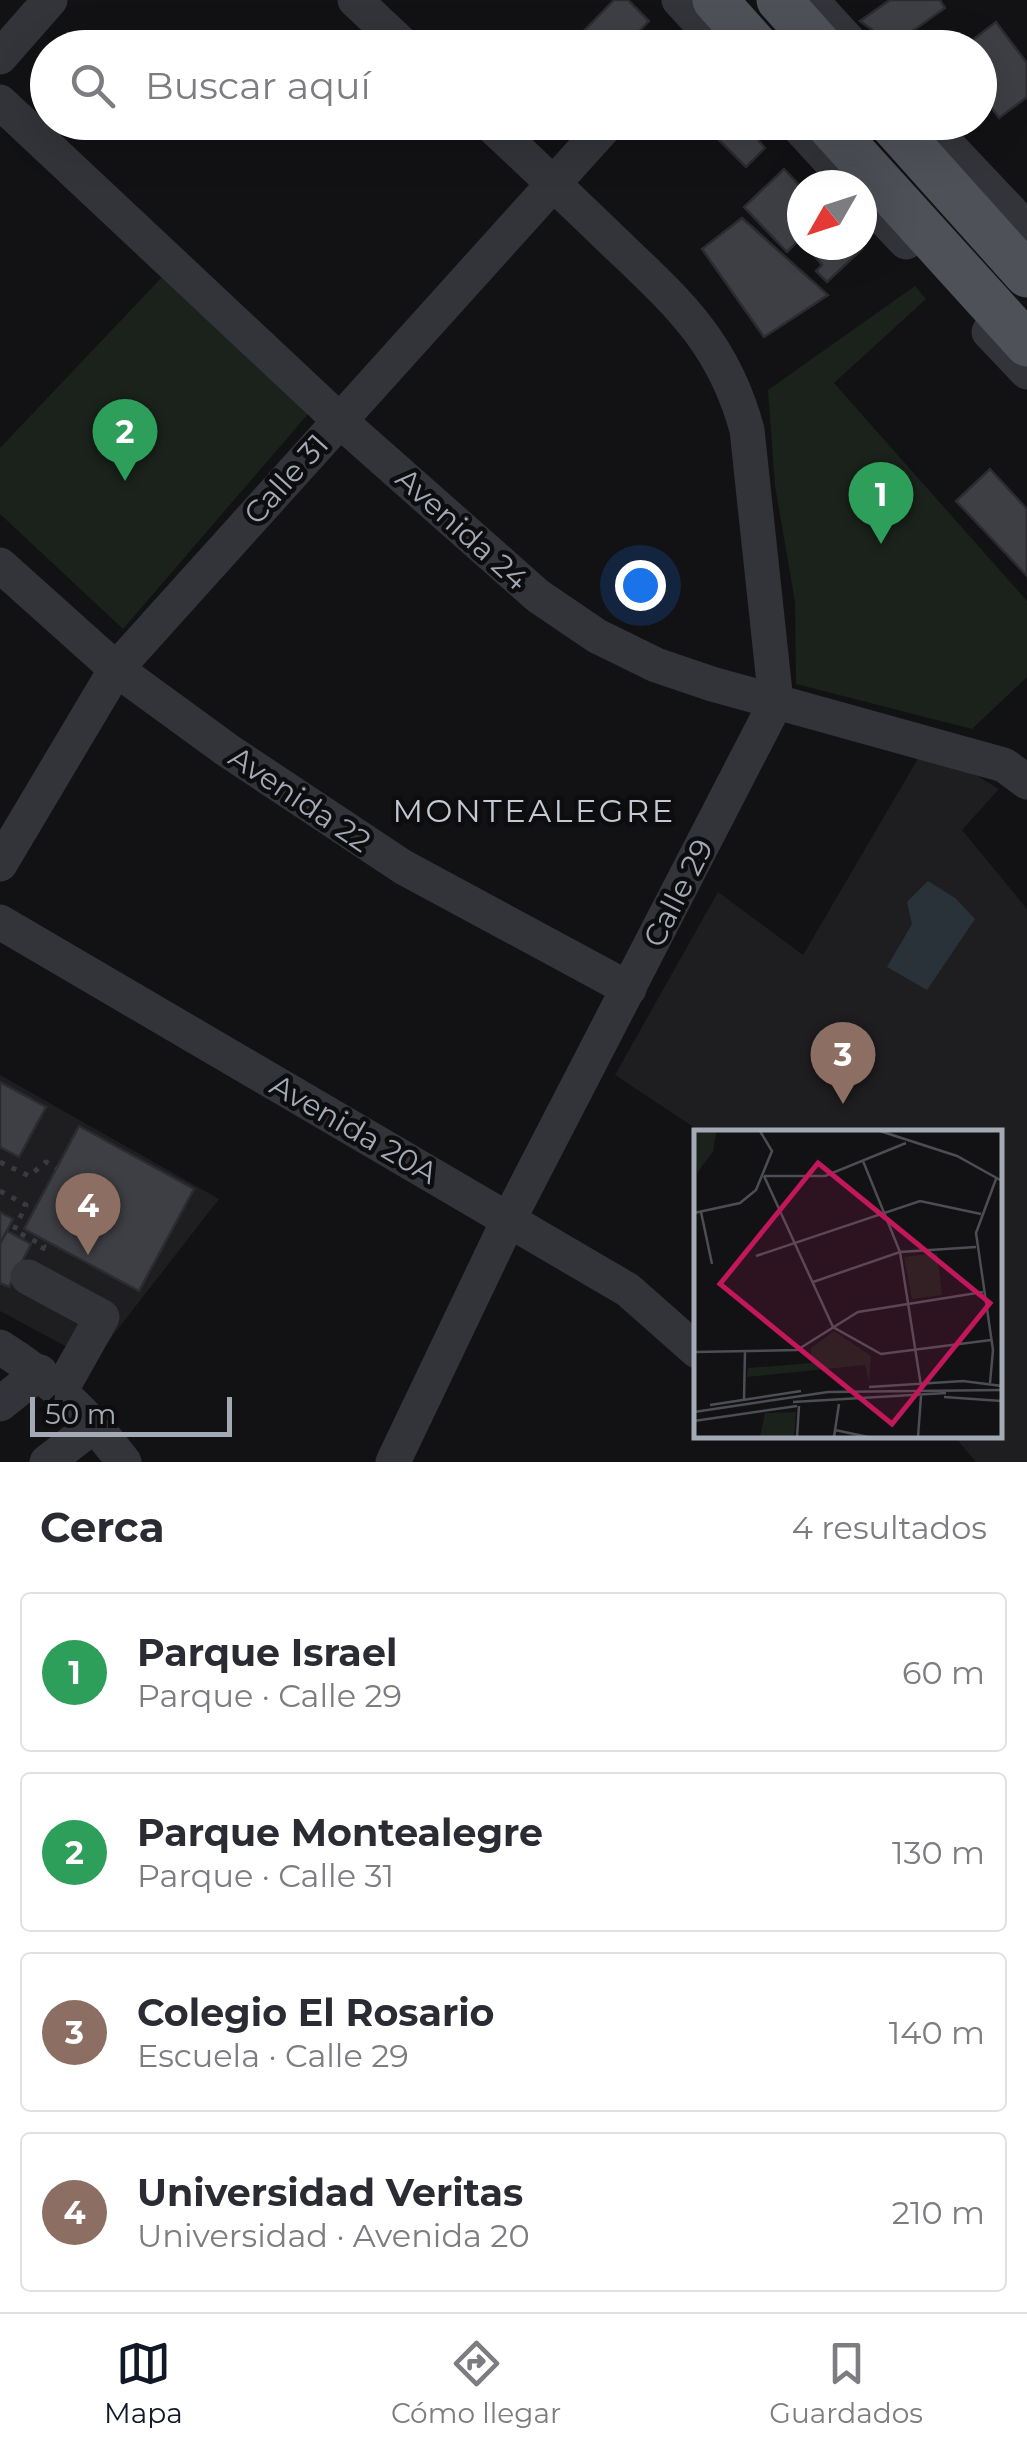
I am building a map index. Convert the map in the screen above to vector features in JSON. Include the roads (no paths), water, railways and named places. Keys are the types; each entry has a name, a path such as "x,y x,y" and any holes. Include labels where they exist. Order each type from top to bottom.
{"main road":[{"path":"779,0 806,30"},
{"path":"842,140 1021,344"},
{"path":"906,140 1027,275"}],"street":[{"path":"0,57 50,0"},
{"path":"354,0 386,30"},
{"path":"810,0 839,30"},
{"name":"Avenida 24","path":"0,102 30,130"},
{"name":"Avenida 24","path":"41,140 340,420 538,596 597,636 656,666 1004,764 1027,782"},
{"path":"507,140 677,302 697,325 736,390 747,430 776,702"},
{"name":"Calle 31","path":"0,864 116,669 593,140"},
{"path":"811,140 838,170"},
{"path":"943,140 1027,229"},
{"path":"877,212 1027,372"},
{"name":"Avenida 22","path":"0,565 116,669 227,750 403,867 630,989"},
{"name":"Calle 29","path":"393,1462 510,1219 776,702"},
{"name":"Avenida 20A","path":"0,922 628,1290 694,1348"},
{"path":"0,1404 50,1381 102,1317 28,1278"},
{"path":"0,1347 50,1381 96,1424 124,1462"},
{"path":"46,1462 96,1424"},
{"path":"96,1424 100,1462"}],"place":[{"name":"Parque Montealegre","path":"125,481"},
{"name":"Parque Israel","path":"881,544"},
{"name":"Colegio El Rosario","path":"843,1104"},
{"name":"Universidad Veritas","path":"88,1255"}],"district":[{"name":"MONTEALEGRE","path":"534,810"}]}
